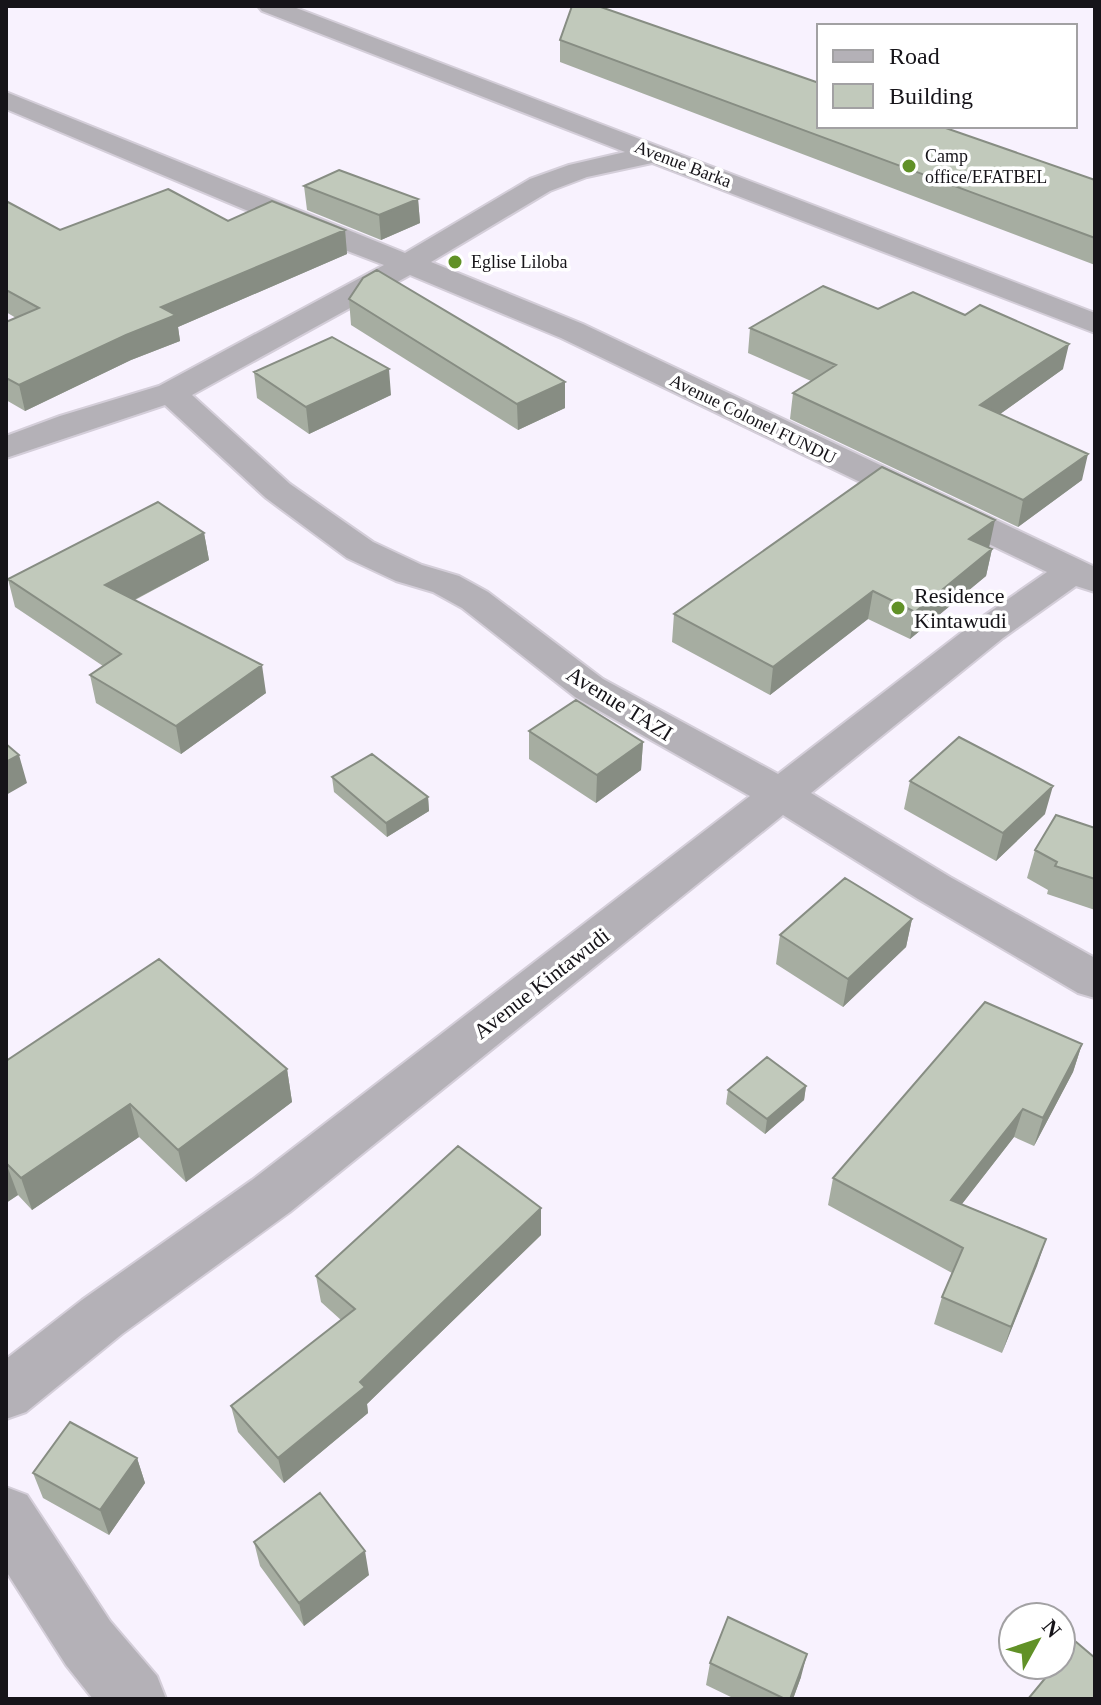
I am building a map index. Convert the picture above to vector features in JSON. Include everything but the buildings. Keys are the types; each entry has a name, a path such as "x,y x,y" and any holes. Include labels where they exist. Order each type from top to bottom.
{"street":[{"name":"Avenue Barka","path":"270,6 1095,324"},
{"name":"Avenue Colonel FUNDU","path":"6,100 308,226 409,263 572,331 790,438 1084,576"},
{"path":"6,448 72,423 171,393 409,263 540,185 579,171 658,153"},
{"name":"Avenue TAZI","path":"171,393 278,491 360,550 409,573 446,584 475,600 589,688 782,795 934,888 1095,980"},
{"name":"Avenue Kintawudi","path":"6,1393 102,1317 271,1196 989,630 1084,576"},
{"path":"6,1516 88,1643 134,1699"}],"place":[{"name":"Camp office/EFATBEL","path":"909,166"},
{"name":"Eglise Liloba","path":"455,262"},
{"name":"Residence Kintawudi","path":"898,608"}]}
